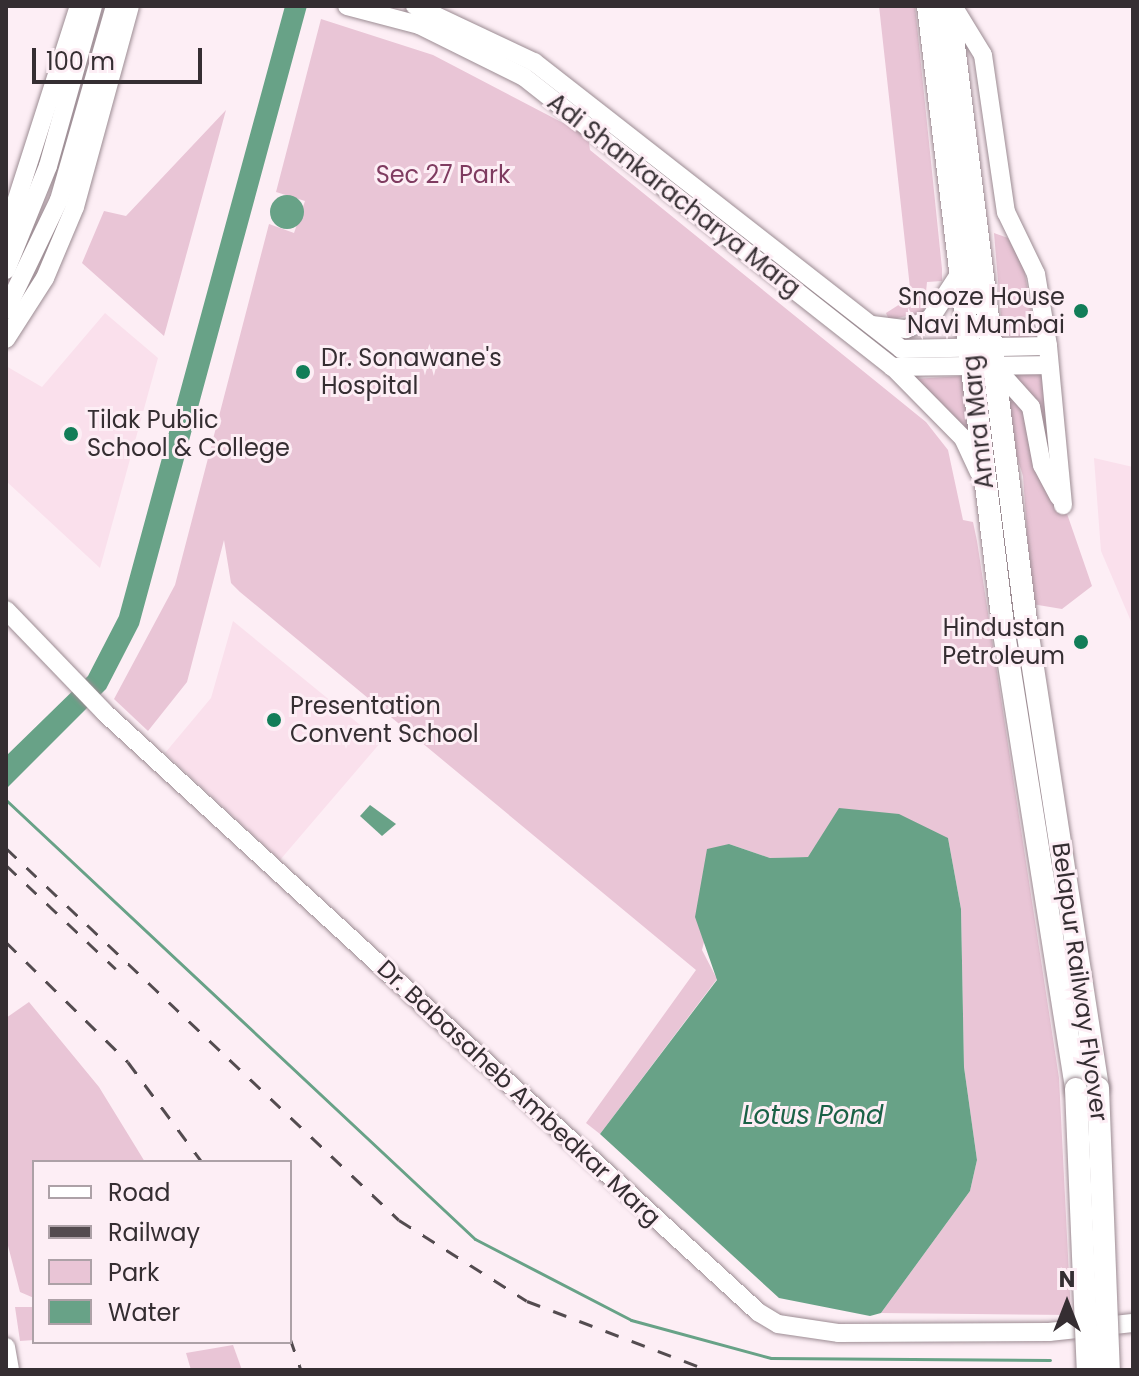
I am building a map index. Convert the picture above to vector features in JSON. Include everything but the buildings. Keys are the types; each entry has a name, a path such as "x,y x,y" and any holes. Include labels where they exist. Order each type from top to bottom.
{"highway":[{"name":"Amra Marg","path":"928,6 987,495 1029,789"},
{"name":"Amra Marg","path":"951,6 994,358 1053,786"},
{"name":"Belapur Railway Flyover","path":"1053,786 1087,1088 1109,1370"},
{"name":"Belapur Railway Flyover","path":"1029,789 1087,1088 1088,1370"}],"main road":[{"path":"6,270 79,6"},
{"path":"14,237 93,6"},
{"path":"6,310 40,250 115,6"},
{"path":"6,339 45,278 75,207 130,6"},
{"name":"Adi Shankaracharya Marg","path":"347,6 419,25 524,77 892,367 994,358"},
{"name":"Adi Shankaracharya Marg","path":"415,6 534,62 865,324 910,352 972,359"},
{"path":"951,6 983,55 1006,212 1036,274 1048,346 1063,505 1042,465 1031,407 994,358"},
{"path":"865,324 918,326 943,308 960,273"},
{"path":"994,358 1048,346"},
{"path":"994,358 1049,365"},
{"path":"892,367 964,439 987,495"},
{"name":"Dr. Babasaheb Ambedkar Marg","path":"6,610 104,712 758,1312 778,1324 839,1333 1049,1332 1133,1323"},
{"path":"6,1347 10,1370"}],"shaded area":[{"name":"Tilak Public School & College","path":"105,313 158,358 100,568 6,481 6,366 42,387"},
{"path":"1094,458 1133,467 1133,626 1101,551"},
{"name":"Presentation Convent School","path":"233,621 381,742 280,860 165,753 211,698"}],"green space":[{"path":"879,6 915,6 942,269 942,281 927,282 924,312 889,320 886,313 911,297"},
{"name":"Sec 27 Park","path":"321,19 433,55 588,136 590,150 926,422 948,450 963,520 973,522 977,541 1059,1078 1071,1315 881,1313 970,1191 977,1160 964,1067 961,909 948,838 808,857 770,858 729,844 702,950 717,979 600,1134 586,1123 696,970 240,592 231,583 224,540 187,682 148,731 114,699 175,585 269,224 294,233 305,201 276,192"},
{"path":"226,110 164,336 82,263 104,211 126,216"},
{"path":"994,233 1008,238 1024,268 1034,328 1028,338 1013,339 1002,329"},
{"path":"1045,371 1051,422 1049,465 1036,405 1008,372"},
{"path":"962,376 969,434 913,379"},
{"path":"1027,398 1092,586 1062,609 1032,604 1023,476 1000,404"},
{"path":"29,1002 99,1087 144,1160 32,1160 32,1297 20,1292 6,1238 6,1018"},
{"path":"15,1307 32,1307 32,1340 20,1341"},
{"path":"233,1345 242,1370 191,1370 186,1353"}],"water":[{"path":"285,6 307,6 139,625 106,689 6,789 6,756 88,676 119,616"},
{"path":"287,195 299,200 304,212 299,224 287,229 275,224 270,212 275,200"},
{"path":"370,805 396,824 382,836 360,816"},
{"name":"Lotus Pond","path":"839,808 899,814 948,838 961,909 964,1067 977,1160 970,1191 881,1313 870,1316 779,1298 600,1134 717,980 695,917 707,849 729,844 770,858 808,857"}],"waterway":[{"path":"6,800 475,1239 631,1320 771,1358 1050,1360"}],"railway":[{"path":"6,848 399,1220 527,1301 708,1370"},
{"path":"6,865 116,969"},
{"path":"6,942 128,1062 201,1160"},
{"path":"292,1344 301,1370"}],"place":[{"name":"Snooze House Navi Mumbai","path":"1081,311"},
{"name":"Dr. Sonawane's Hospital","path":"303,372"},
{"name":"Tilak Public School & College","path":"71,434"},
{"name":"Hindustan Petroleum","path":"1081,642"},
{"name":"Presentation Convent School","path":"274,720"}]}
